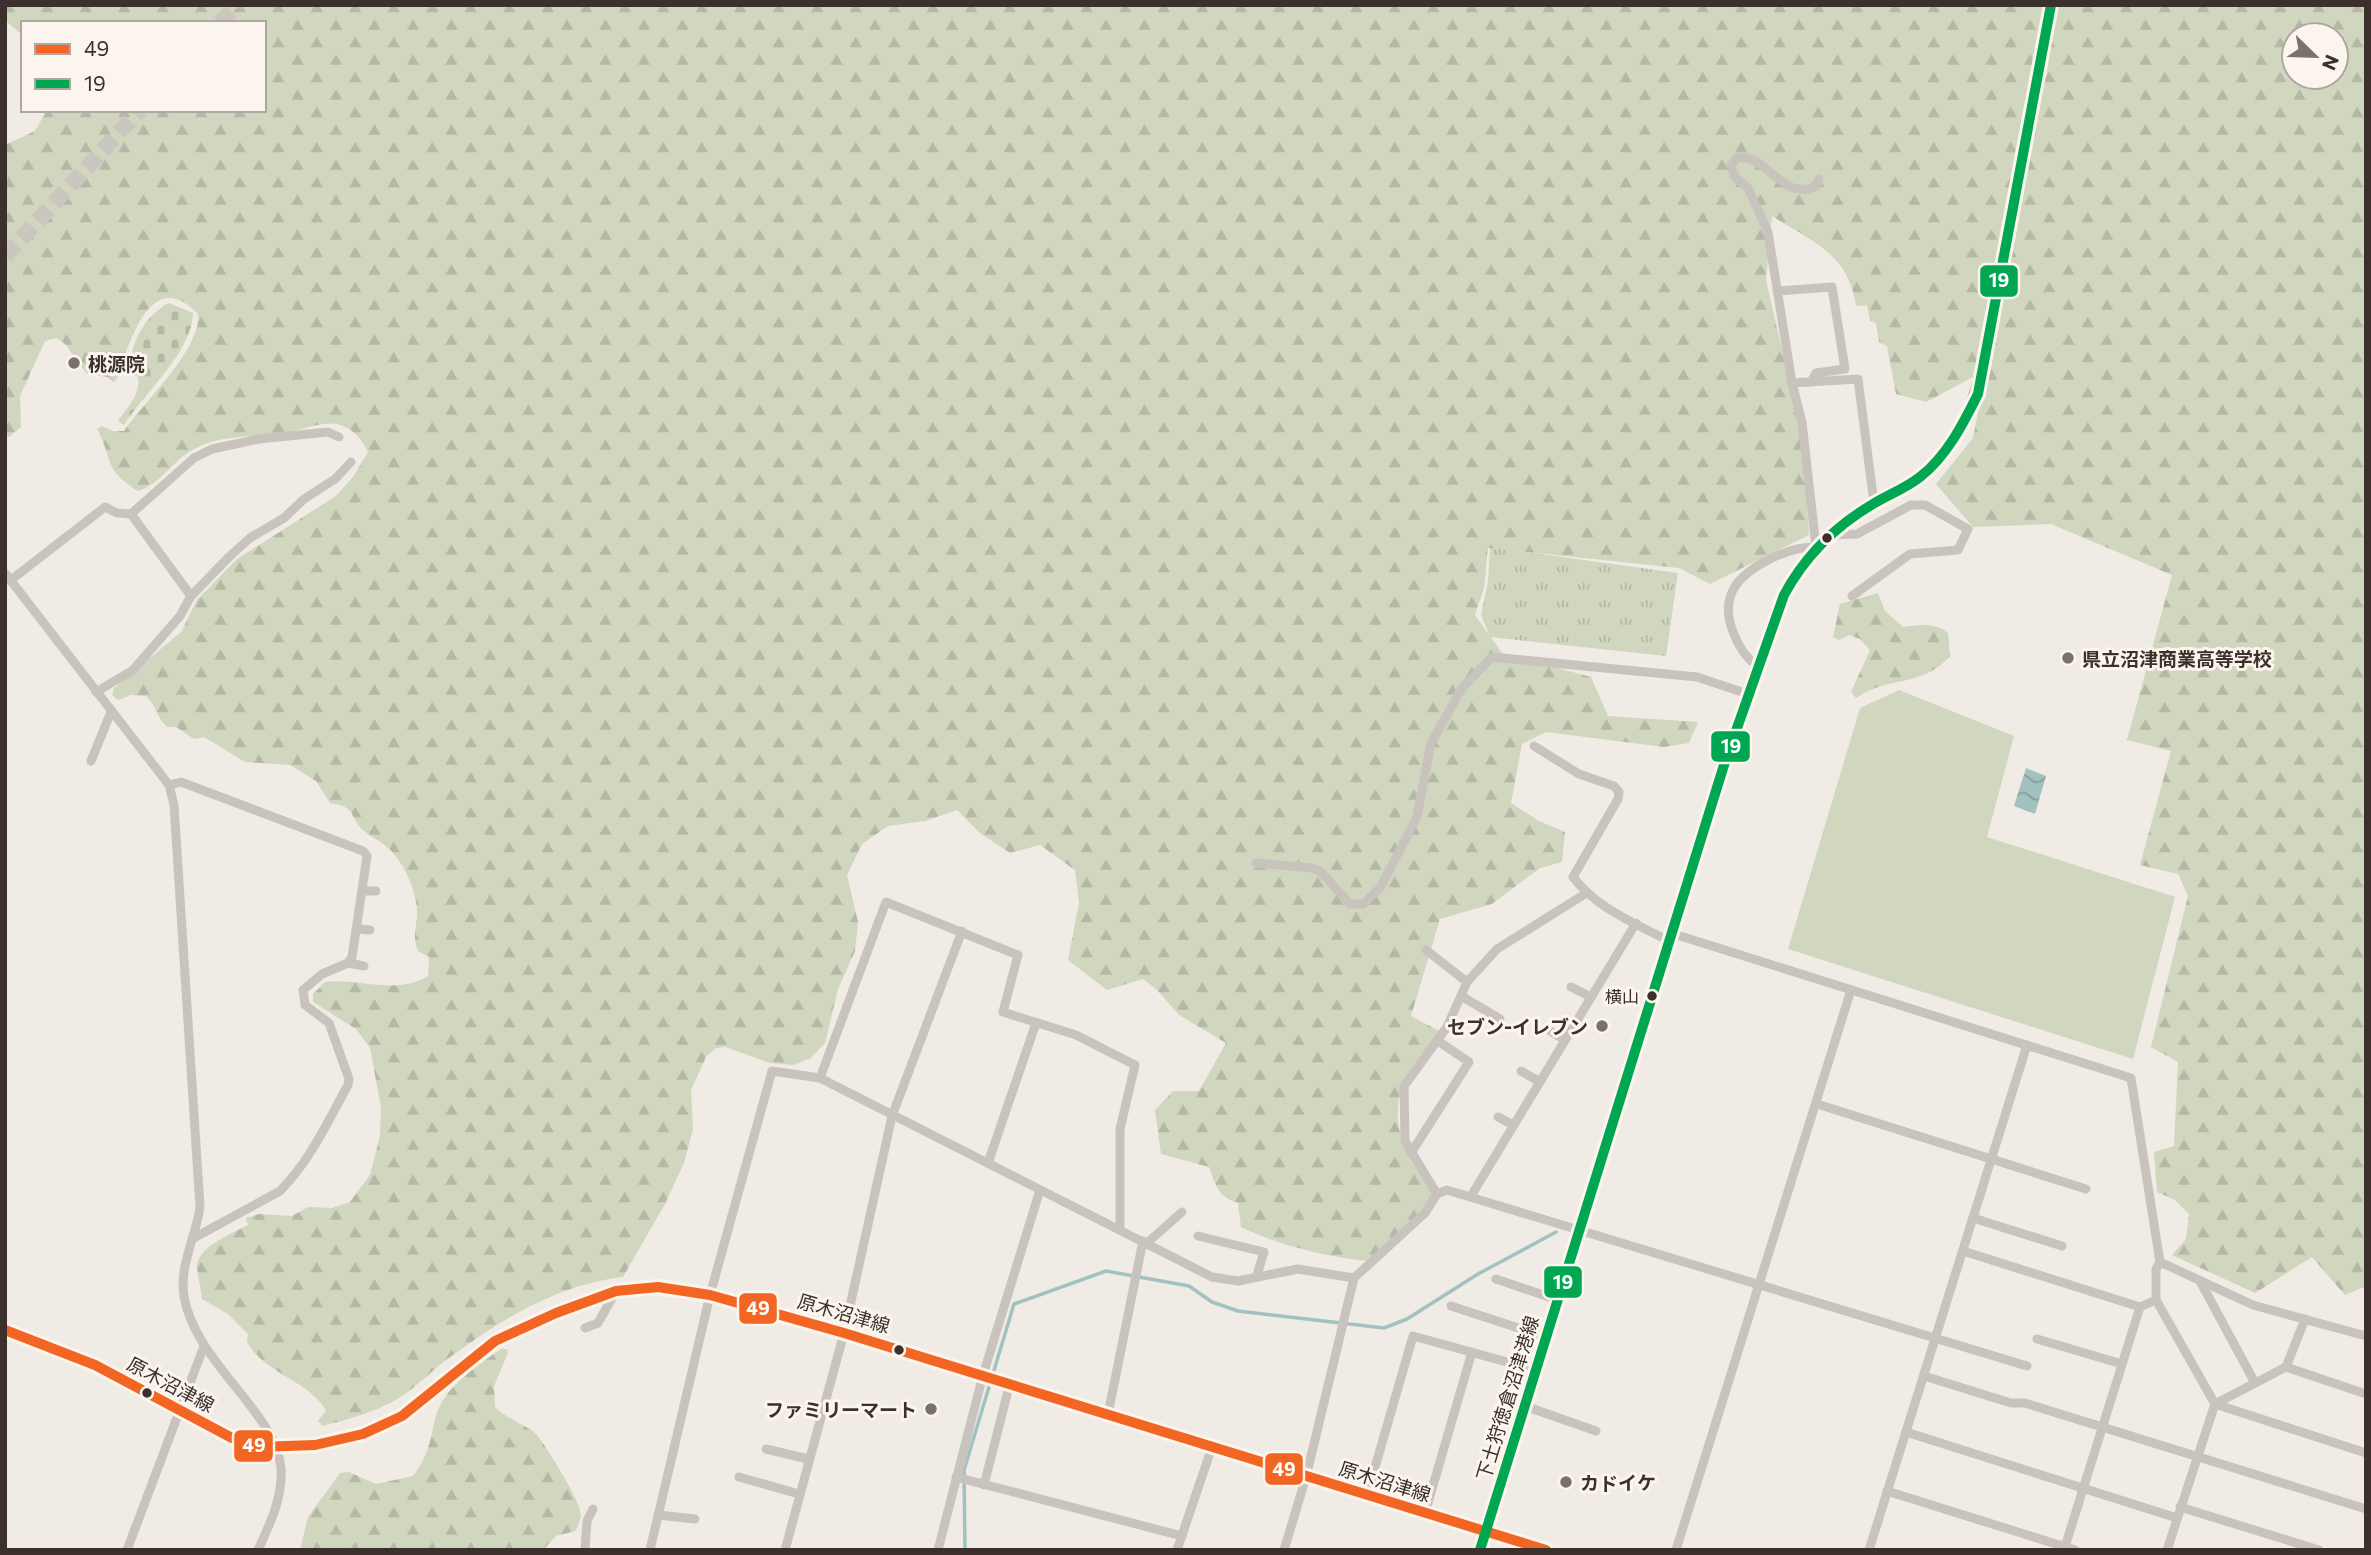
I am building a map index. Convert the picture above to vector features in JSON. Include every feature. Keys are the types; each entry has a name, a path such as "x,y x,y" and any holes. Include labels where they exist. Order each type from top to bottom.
{"main road":[{"path":"2043,43 2049,6"},
{"name":"下土狩徳倉沼津港線","path":"1486,1531 1748,694 1784,595 1816,547 1874,503 1920,477 1956,437 1978,394 1994,304"},
{"name":"原木沼津線","path":"5,1330 95,1365 232,1438 257,1447 315,1445 363,1434 402,1416 495,1341 556,1312 616,1291 658,1287 710,1295 844,1333 1546,1550"},
{"path":"1480,1550 1486,1531"}],"street":[{"path":"1758,667 1748,659 1735,639 1729,605 1733,589 1760,564 1800,546 1816,547 1802,422 1792,383 1768,232 1748,188 1735,177 1731,167 1736,158 1746,156 1757,160 1782,183 1797,190 1816,186 1819,179"},
{"path":"1777,291 1832,287 1845,369 1816,373 1811,382"},
{"path":"1792,383 1858,379 1874,503"},
{"path":"258,1550 276,1509 281,1470 267,1432 195,1331 184,1295 183,1277 200,1207 174,805 169,785 8,577 106,506 117,513 131,514 194,458 212,449 260,439 328,432 339,437"},
{"path":"96,692 132,670 180,616 191,596 250,538 284,517 304,499 341,474 351,462"},
{"path":"1831,535 1857,534 1911,505 1925,505 1968,529 1958,550 1910,554 1852,596"},
{"path":"131,514 191,596"},
{"path":"1256,863 1320,871 1350,904 1363,904 1380,888 1417,817 1431,743 1462,688 1492,657 1697,677 1748,694"},
{"path":"91,761 111,712"},
{"path":"1534,746 1579,774 1614,786 1619,792 1618,799 1573,877 1586,894 1636,923 1673,938 1851,990 2131,1078 2160,1262 2156,1269 2156,1300 2215,1404 2366,1452"},
{"path":"169,785 181,782 363,851 366,856 362,891 348,963"},
{"path":"362,891 376,891"},
{"path":"1437,1194 1405,1141 1404,1086 1438,1041 1467,982 1497,949 1586,894"},
{"path":"820,1078 886,902 1018,955 1003,1012 1076,1035 1135,1065 1120,1129 1120,1229"},
{"path":"1471,1196 1636,923"},
{"path":"356,929 370,930"},
{"path":"785,1550 844,1333 892,1116 962,931"},
{"path":"1426,950 1467,982"},
{"path":"192,1240 280,1191 314,1147 349,1079 329,1023 305,1006 303,990 322,974 348,963 364,966"},
{"path":"1571,987 1591,997"},
{"path":"1676,1550 1851,990"},
{"path":"1461,996 1500,1019"},
{"path":"988,1163 1036,1023"},
{"path":"1547,1029 1565,1040"},
{"path":"1411,1153 1469,1062 1438,1041"},
{"path":"1869,1550 2027,1045"},
{"path":"661,1550 650,1549 710,1295 772,1071 820,1078 1212,1277 1238,1281 1257,1275 1298,1269 1354,1278"},
{"path":"1521,1071 1540,1082"},
{"path":"1816,1104 2086,1189"},
{"path":"1498,1117 1513,1125"},
{"path":"938,1550 984,1375 1040,1190"},
{"path":"1284,1550 1306,1477 1354,1278 1425,1213 1437,1194 1447,1190 2027,1367"},
{"path":"1108,1414 1145,1242 1182,1212"},
{"path":"1973,1218 2062,1246"},
{"path":"1198,1236 1265,1251 1257,1275"},
{"path":"1963,1251 2140,1307 2156,1300"},
{"path":"2160,1262 2253,1305 2366,1336"},
{"path":"1496,1279 1558,1300"},
{"path":"2200,1281 2255,1383"},
{"path":"585,1328 598,1323 616,1291"},
{"path":"1451,1306 1546,1337"},
{"path":"1887,1491 2068,1549 2140,1307"},
{"path":"2167,1550 2215,1404 2286,1367 2305,1320"},
{"path":"1367,1495 1413,1336 1536,1370"},
{"path":"2037,1339 2122,1364"},
{"path":"127,1550 204,1346"},
{"path":"1425,1513 1472,1352"},
{"path":"2286,1367 2366,1394"},
{"path":"1924,1376 2011,1403 2025,1403 2103,1426 2366,1510"},
{"path":"985,1485 1004,1382"},
{"path":"1525,1406 1596,1430"},
{"path":"1906,1433 2177,1518"},
{"path":"1177,1550 1212,1447"},
{"path":"766,1449 808,1459"},
{"path":"739,1476 799,1494"},
{"path":"956,1477 1182,1536"},
{"path":"2180,1507 2319,1550"},
{"path":"585,1550 587,1521 593,1508"},
{"path":"658,1515 695,1519"}],"green space":[{"path":"5,5 2366,5 2366,1286 2345,1295 2312,1257 2255,1293 2172,1255 2186,1239 2189,1214 2175,1200 2157,1192 2154,1152 2174,1146 2178,1062 2151,1047 2188,896 2178,874 2140,865 2171,751 2127,740 2172,575 2051,524 1973,527 1936,484 1973,438 1999,304 1975,376 1926,402 1896,394 1887,346 1879,342 1876,323 1870,321 1867,305 1856,306 1852,288 1837,261 1814,242 1772,216 1766,280 1802,437 1809,535 1710,584 1679,568 1488,548 1484,588 1475,615 1502,653 1591,677 1608,716 1698,722 1689,743 1664,747 1546,732 1522,744 1511,803 1539,821 1565,832 1562,862 1540,868 1492,904 1440,919 1411,1016 1443,1033 1404,1084 1398,1106 1398,1120 1405,1147 1437,1194 1416,1221 1372,1261 1305,1250 1241,1227 1238,1203 1222,1194 1209,1167 1161,1154 1155,1110 1173,1091 1199,1091 1226,1043 1179,1015 1156,989 1143,979 1107,990 1068,960 1079,903 1075,870 1040,845 1010,853 980,833 957,810 925,821 888,826 862,844 847,875 858,922 855,951 838,989 825,1043 811,1058 793,1065 770,1063 725,1047 716,1048 706,1057 691,1090 693,1129 684,1163 665,1204 623,1277 577,1287 533,1305 472,1341 399,1398 372,1411 323,1426 318,1421 326,1410 318,1399 254,1353 247,1342 248,1334 228,1314 202,1299 197,1265 199,1258 210,1246 248,1225 246,1218 259,1214 292,1216 308,1207 332,1208 350,1202 370,1175 380,1136 381,1108 370,1048 356,1029 313,1002 313,994 325,982 403,985 428,976 429,957 418,951 415,940 417,909 414,893 393,852 364,831 349,810 330,803 316,781 290,765 245,762 204,737 194,739 176,727 167,727 146,696 131,695 118,700 112,695 114,688 181,632 197,600 237,559 336,496 353,477 368,452 348,428 337,424 324,424 284,433 238,437 204,444 180,459 146,488 138,491 127,483 110,463 97,429 102,426 113,431 124,431 191,343 197,328 198,314 181,301 167,298 154,304 144,315 135,330 117,379 113,382 108,377 87,374 65,344 56,338 45,341 20,396 21,427 9,437 5,435 5,145 35,131 46,112 266,112 266,21 21,21 21,34 5,20"},
{"path":"169,303 193,313 191,328 176,357 124,425 118,421 132,400 138,383 138,377 131,374 135,342 145,324"},
{"path":"1490,547 1678,573 1666,656 1490,637 1481,615 1488,582"},
{"path":"1878,593 1885,611 1903,627 1932,626 1948,633 1950,656 1928,673 1881,686 1856,698 1851,692 1870,650 1860,639 1849,635 1839,640 1833,637 1840,604"},
{"path":"1899,690 2014,736 1987,837 2175,897 2133,1059 1788,949 1860,708"},
{"path":"501,1349 507,1349 508,1353 494,1386 495,1407 536,1434 546,1448 578,1504 581,1513 575,1531 556,1536 543,1550 300,1550 308,1517 340,1473 349,1472 376,1484 413,1476 426,1454 436,1416 446,1396 463,1378"}],"water":[{"path":"2026,768 2046,776 2035,814 2014,806"}],"waterway":[{"path":"965,1550 964,1470 1014,1304 1106,1271 1189,1286 1212,1302 1238,1311 1384,1328 1407,1319 1478,1274 1556,1232"}],"tunnel":[{"path":"222,21 237,5"},
{"path":"1995,305 2043,43"},
{"path":"5,256 138,112"}],"transit line":[{"name":"19","path":"1480,1550 1724,765 1784,595 1811,555 1833,533 1859,513 1909,485 1930,469 1954,439 1978,394 2051,5"},
{"name":"49","path":"5,1330 95,1365 232,1438 257,1447 315,1445 363,1434 402,1416 495,1341 556,1313 616,1291 658,1287 710,1295 844,1333 1546,1550"}],"place":[{"name":"桃源院","path":"74,363"},
{"name":"県立沼津商業高等学校","path":"2068,658"},
{"name":"横山","path":"1652,996"},
{"name":"セブン-イレブン","path":"1602,1026"},
{"name":"ファミリーマート","path":"931,1409"},
{"name":"カドイケ","path":"1566,1482"}]}
